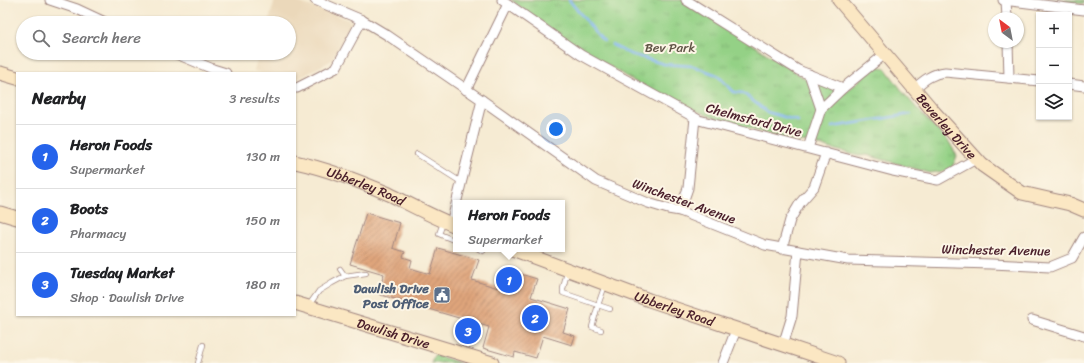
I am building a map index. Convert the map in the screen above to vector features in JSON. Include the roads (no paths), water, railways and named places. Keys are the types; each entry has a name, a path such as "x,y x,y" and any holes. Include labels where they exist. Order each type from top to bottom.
{"street":[{"path":"50,0 77,9 92,16"},
{"name":"Winchester Avenue","path":"315,0 362,20 387,35 596,181 648,204 680,211 765,245 848,260 1050,267 1072,258 1084,238"},
{"path":"686,0 798,70 843,88"},
{"name":"Beverley Drive","path":"839,0 982,165 1022,193 1070,204 1084,210"},
{"path":"1006,12 1004,0 1084,10"},
{"path":"466,90 505,2"},
{"name":"Chelmsford Drive","path":"505,2 581,55 699,120 893,171 938,180 976,159"},
{"path":"296,88 336,68 362,20"},
{"path":"1008,48 1009,78"},
{"path":"808,148 821,109 843,88 885,54"},
{"path":"192,60 223,72"},
{"path":"0,73 16,78"},
{"path":"914,88 930,76 940,73 1036,81"},
{"path":"809,74 821,109"},
{"path":"1072,84 1084,86"},
{"path":"456,200 482,100"},
{"path":"680,211 688,188 695,118"},
{"path":"782,249 790,220 800,203 814,187 826,153"},
{"name":"Ubberley Road","path":"296,162 330,171 357,181 388,194 450,224"},
{"path":"0,213 16,218"},
{"path":"450,224 453,213"},
{"path":"783,345 792,316 798,251"},
{"name":"Ubberley Road","path":"522,252 539,257 568,270 649,300 838,363"},
{"name":"Dawlish Drive","path":"296,303 492,363"},
{"path":"1032,320 1084,336"},
{"path":"723,363 736,330"}],"lane":[{"path":"417,154 461,182"},
{"path":"450,224 439,234 453,240"},
{"path":"340,269 345,276"},
{"path":"568,270 563,293 610,309"},
{"path":"308,307 319,291 345,276 366,273"},
{"path":"601,330 592,327 605,284"},
{"path":"326,287 333,287"},
{"path":"198,363 203,345"}],"waterway":[{"path":"569,0 604,41"},
{"path":"612,45 630,54 664,64 693,66 717,75 734,92 743,93 767,112 798,121"},
{"path":"832,127 911,114"}],"place":[{"name":"Heron Foods","path":"509,280"},
{"name":"Dawlish Drive Post Office","path":"442,295"},
{"name":"Boots","path":"535,318"},
{"name":"Tuesday Market","path":"468,331"}],"park label":[{"name":"Bev Park","path":"670,47"}]}
